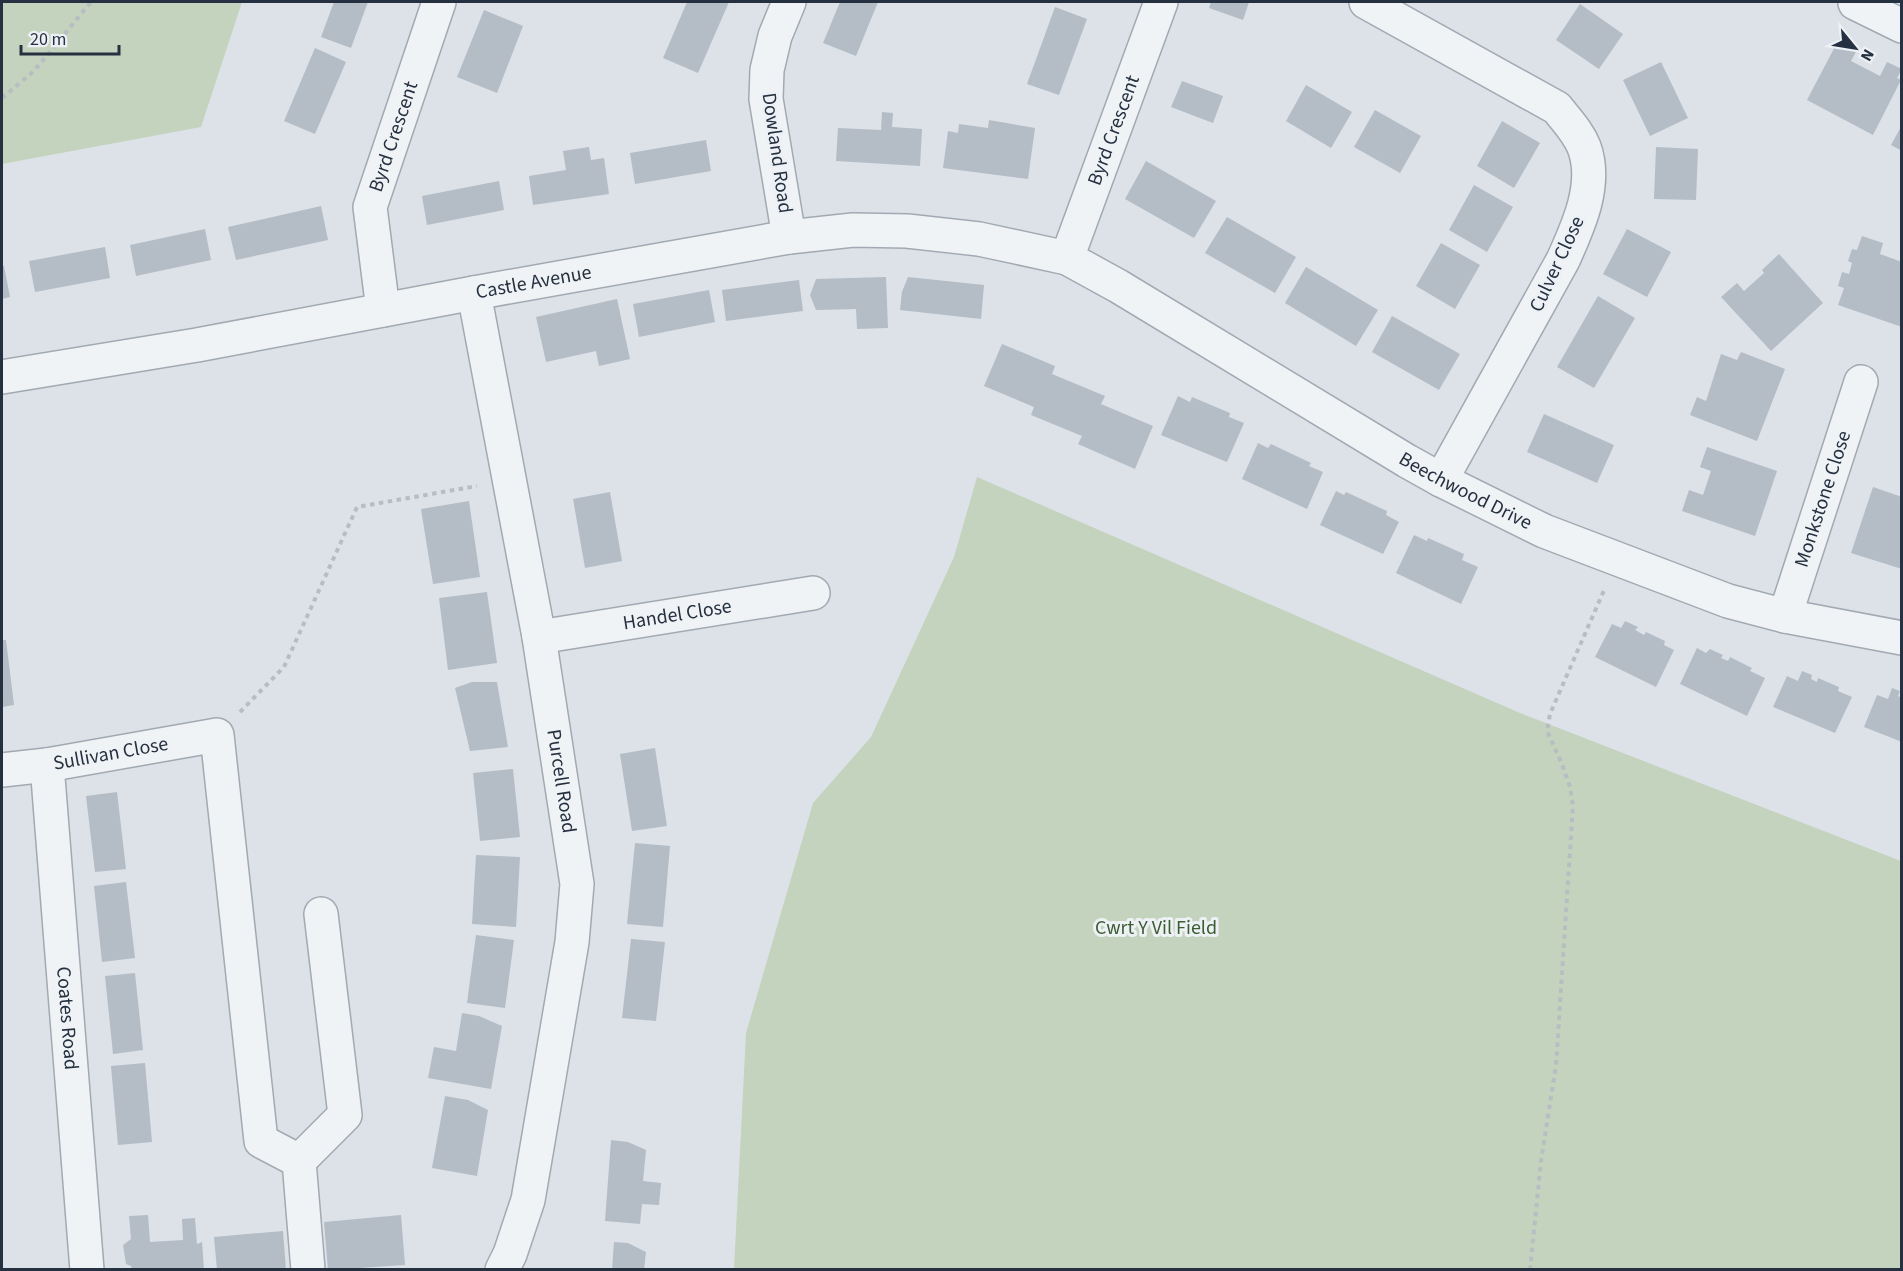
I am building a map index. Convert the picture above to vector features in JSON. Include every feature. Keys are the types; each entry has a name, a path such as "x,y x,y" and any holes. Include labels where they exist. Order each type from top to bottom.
{"street":[{"name":"Byrd Crescent","path":"383,310 370,207 439,2"},
{"name":"Dowland Road","path":"789,2 775,36 767,70 766,99 789,237"},
{"name":"Byrd Crescent","path":"1067,258 1161,2"},
{"name":"Culver Close","path":"1366,2 1557,108 1574,129 1585,149 1588,172 1586,196 1578,225 1563,260 1441,480"},
{"path":"1855,3 1902,26"},
{"name":"Castle Avenue","path":"2,376 197,345 789,237 853,230 907,231 979,239 1067,258"},
{"name":"Beechwood Drive","path":"1067,258 1118,286 1441,480 1544,531 1728,601 1785,616 1902,638"},
{"name":"Purcell Road","path":"474,293 539,637 577,884 572,942 528,1200 510,1254 502,1269"},
{"name":"Monkstone Close","path":"1785,616 1862,382"},
{"name":"Handel Close","path":"539,637 813,593"},
{"path":"218,735 261,1141 299,1161"},
{"name":"Sullivan Close","path":"2,770 47,765 218,735"},
{"name":"Coates Road","path":"47,765 87,1269"},
{"path":"308,1269 299,1161 345,1115 321,914"}],"path":[{"path":"2,98 34,70 91,2"},
{"path":"218,735 284,667 357,507 510,481"},
{"path":"1530,1269 1541,1161 1556,1065 1573,806 1570,788 1547,731 1547,725 1609,581"}],"green space":[{"path":"2,2 242,2 201,127 2,164"},
{"name":"Cwrt Y Vil Field","path":"977,477 1520,713 1901,861 1901,1269 734,1269 746,1033 813,803 871,737 954,557"}],"building":[{"path":"334,2 368,2 351,48 321,37"},
{"path":"687,2 729,2 698,73 663,58"},
{"path":"840,2 878,2 856,56 823,43"},
{"path":"1211,2 1249,2 1243,20 1209,8"},
{"path":"1580,4 1623,34 1599,69 1556,40"},
{"path":"1055,7 1087,19 1059,95 1027,84"},
{"path":"484,10 523,26 497,93 457,77"},
{"path":"1840,37 1858,48 1851,61 1880,76 1887,62 1902,69 1897,78 1901,80 1873,135 1807,100"},
{"path":"315,48 346,62 315,134 284,121"},
{"path":"1661,62 1688,118 1650,136 1623,80"},
{"path":"1182,81 1223,96 1213,123 1171,107"},
{"path":"1306,85 1352,112 1331,148 1286,121"},
{"path":"1375,110 1421,136 1400,173 1354,147"},
{"path":"882,112 893,113 892,127 922,129 920,166 836,161 838,128 881,130"},
{"path":"989,120 1035,128 1028,179 943,168 948,131 958,133 959,124 988,128"},
{"path":"1502,121 1540,143 1514,188 1477,166"},
{"path":"1902,125 1902,151 1891,145"},
{"path":"706,140 711,171 635,184 630,153"},
{"path":"589,147 591,160 604,158 609,194 533,205 529,176 566,170 563,151"},
{"path":"1656,147 1698,149 1696,200 1654,199"},
{"path":"1146,161 1216,201 1194,238 1125,199"},
{"path":"499,181 504,210 427,225 422,196"},
{"path":"1474,185 1513,207 1487,252 1449,230"},
{"path":"321,206 328,240 236,260 228,227"},
{"path":"1227,217 1296,257 1275,293 1205,253"},
{"path":"205,229 211,260 136,276 130,245"},
{"path":"1627,229 1671,252 1647,297 1603,274"},
{"path":"1862,236 1883,243 1880,254 1902,262 1902,327 1838,305 1844,288 1838,286 1842,272 1849,274 1852,263 1848,261 1852,249 1857,250"},
{"path":"1441,243 1480,265 1455,309 1416,286"},
{"path":"105,247 110,278 35,292 29,261"},
{"path":"1779,254 1823,303 1771,351 1721,297 1737,283 1744,291 1764,273 1762,270"},
{"path":"2,266 4,266 10,297 2,299"},
{"path":"1306,267 1378,310 1356,346 1285,303"},
{"path":"886,277 888,328 857,329 856,309 816,310 810,295 816,279"},
{"path":"908,277 984,285 981,319 900,310 902,292"},
{"path":"799,280 803,311 726,321 722,290"},
{"path":"709,290 715,322 639,337 633,304"},
{"path":"1598,296 1635,318 1594,388 1557,367"},
{"path":"617,299 630,359 599,366 596,351 546,362 536,317"},
{"path":"1392,316 1460,354 1439,390 1372,352"},
{"path":"1002,344 1055,366 1052,374 1105,396 1101,404 1153,426 1135,469 1078,444 1082,436 1031,415 1034,407 984,386"},
{"path":"1741,352 1785,369 1757,441 1690,415 1697,397 1706,401 1721,354 1737,360"},
{"path":"1178,396 1190,402 1192,397 1230,413 1229,417 1244,423 1227,462 1161,435"},
{"path":"1544,414 1614,445 1597,483 1527,452"},
{"path":"1258,443 1268,448 1271,444 1311,463 1309,466 1323,472 1307,509 1242,479"},
{"path":"1707,447 1777,471 1755,536 1682,511 1689,490 1703,495 1711,471 1700,467"},
{"path":"1873,487 1902,497 1902,569 1851,553"},
{"path":"1336,491 1344,495 1346,492 1387,511 1386,515 1399,522 1383,554 1320,525"},
{"path":"610,492 622,561 585,568 573,499"},
{"path":"469,501 480,577 433,584 421,509"},
{"path":"1414,535 1427,541 1428,538 1464,554 1462,560 1478,567 1461,604 1396,573"},
{"path":"487,592 497,663 448,670 439,598"},
{"path":"1625,621 1638,627 1635,630 1644,635 1646,632 1665,641 1664,645 1674,650 1656,687 1595,657 1612,624 1621,628"},
{"path":"2,640 6,640 14,705 2,707"},
{"path":"1697,648 1706,653 1710,649 1723,655 1721,658 1728,661 1730,657 1752,668 1750,671 1765,678 1747,716 1680,684"},
{"path":"1802,671 1812,675 1811,679 1817,682 1818,678 1839,687 1838,691 1852,697 1835,733 1773,707 1787,676 1798,681"},
{"path":"472,682 497,682 508,747 470,751 455,688"},
{"path":"1892,688 1900,691 1898,696 1902,698 1902,742 1864,727 1877,695 1888,699"},
{"path":"655,748 667,826 632,831 620,754"},
{"path":"513,769 520,837 480,841 473,773"},
{"path":"117,792 126,869 95,872 86,796"},
{"path":"635,843 670,846 663,927 627,924"},
{"path":"476,855 520,857 516,927 472,924"},
{"path":"126,882 135,958 102,962 94,886"},
{"path":"476,935 514,940 505,1008 467,1003"},
{"path":"631,939 665,942 656,1021 622,1018"},
{"path":"135,973 143,1050 113,1054 105,976"},
{"path":"462,1013 479,1016 502,1026 491,1089 428,1078 434,1047 456,1051"},
{"path":"145,1063 152,1142 118,1145 111,1066"},
{"path":"445,1096 468,1100 488,1110 477,1176 432,1168"},
{"path":"611,1140 628,1142 646,1150 643,1181 661,1183 659,1205 642,1204 640,1224 605,1221"},
{"path":"148,1215 150,1242 183,1240 182,1219 195,1218 197,1244 202,1242 204,1270 132,1270 131,1266 126,1264 123,1245 131,1239 129,1216"},
{"path":"401,1215 405,1265 328,1270 324,1222"},
{"path":"283,1231 286,1270 217,1270 214,1237"},
{"path":"614,1242 628,1243 646,1252 644,1270 612,1270"}]}
